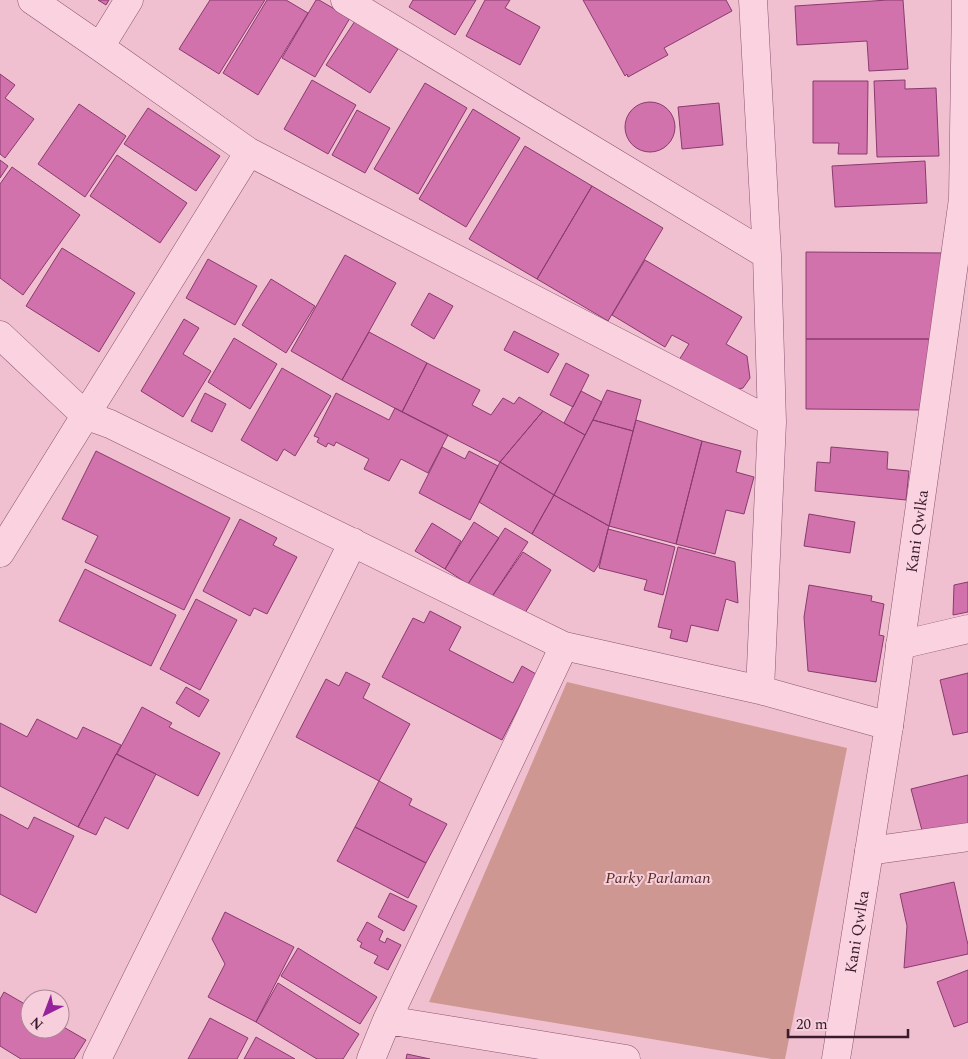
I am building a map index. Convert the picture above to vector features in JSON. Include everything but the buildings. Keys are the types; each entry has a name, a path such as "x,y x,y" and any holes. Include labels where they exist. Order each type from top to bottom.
{"street":[{"path":"32,0 249,152 772,422"},
{"path":"100,47 129,0"},
{"path":"345,0 767,255"},
{"path":"753,0 767,255 772,422 760,690"},
{"name":"Kani Qwlka","path":"836,1059 889,726 966,198 966,0"},
{"path":"0,552 249,152"},
{"path":"0,335 84,415 110,424 564,646 760,690 889,726"},
{"path":"97,1059 353,542"},
{"path":"900,645 968,629"},
{"path":"371,1059 387,1020 564,646"},
{"path":"869,851 968,837"},
{"path":"387,1020 626,1059"}],"green space":[{"name":"Parky Parlaman","path":"567,682 847,748 785,1059 772,1059 429,1002"}]}
